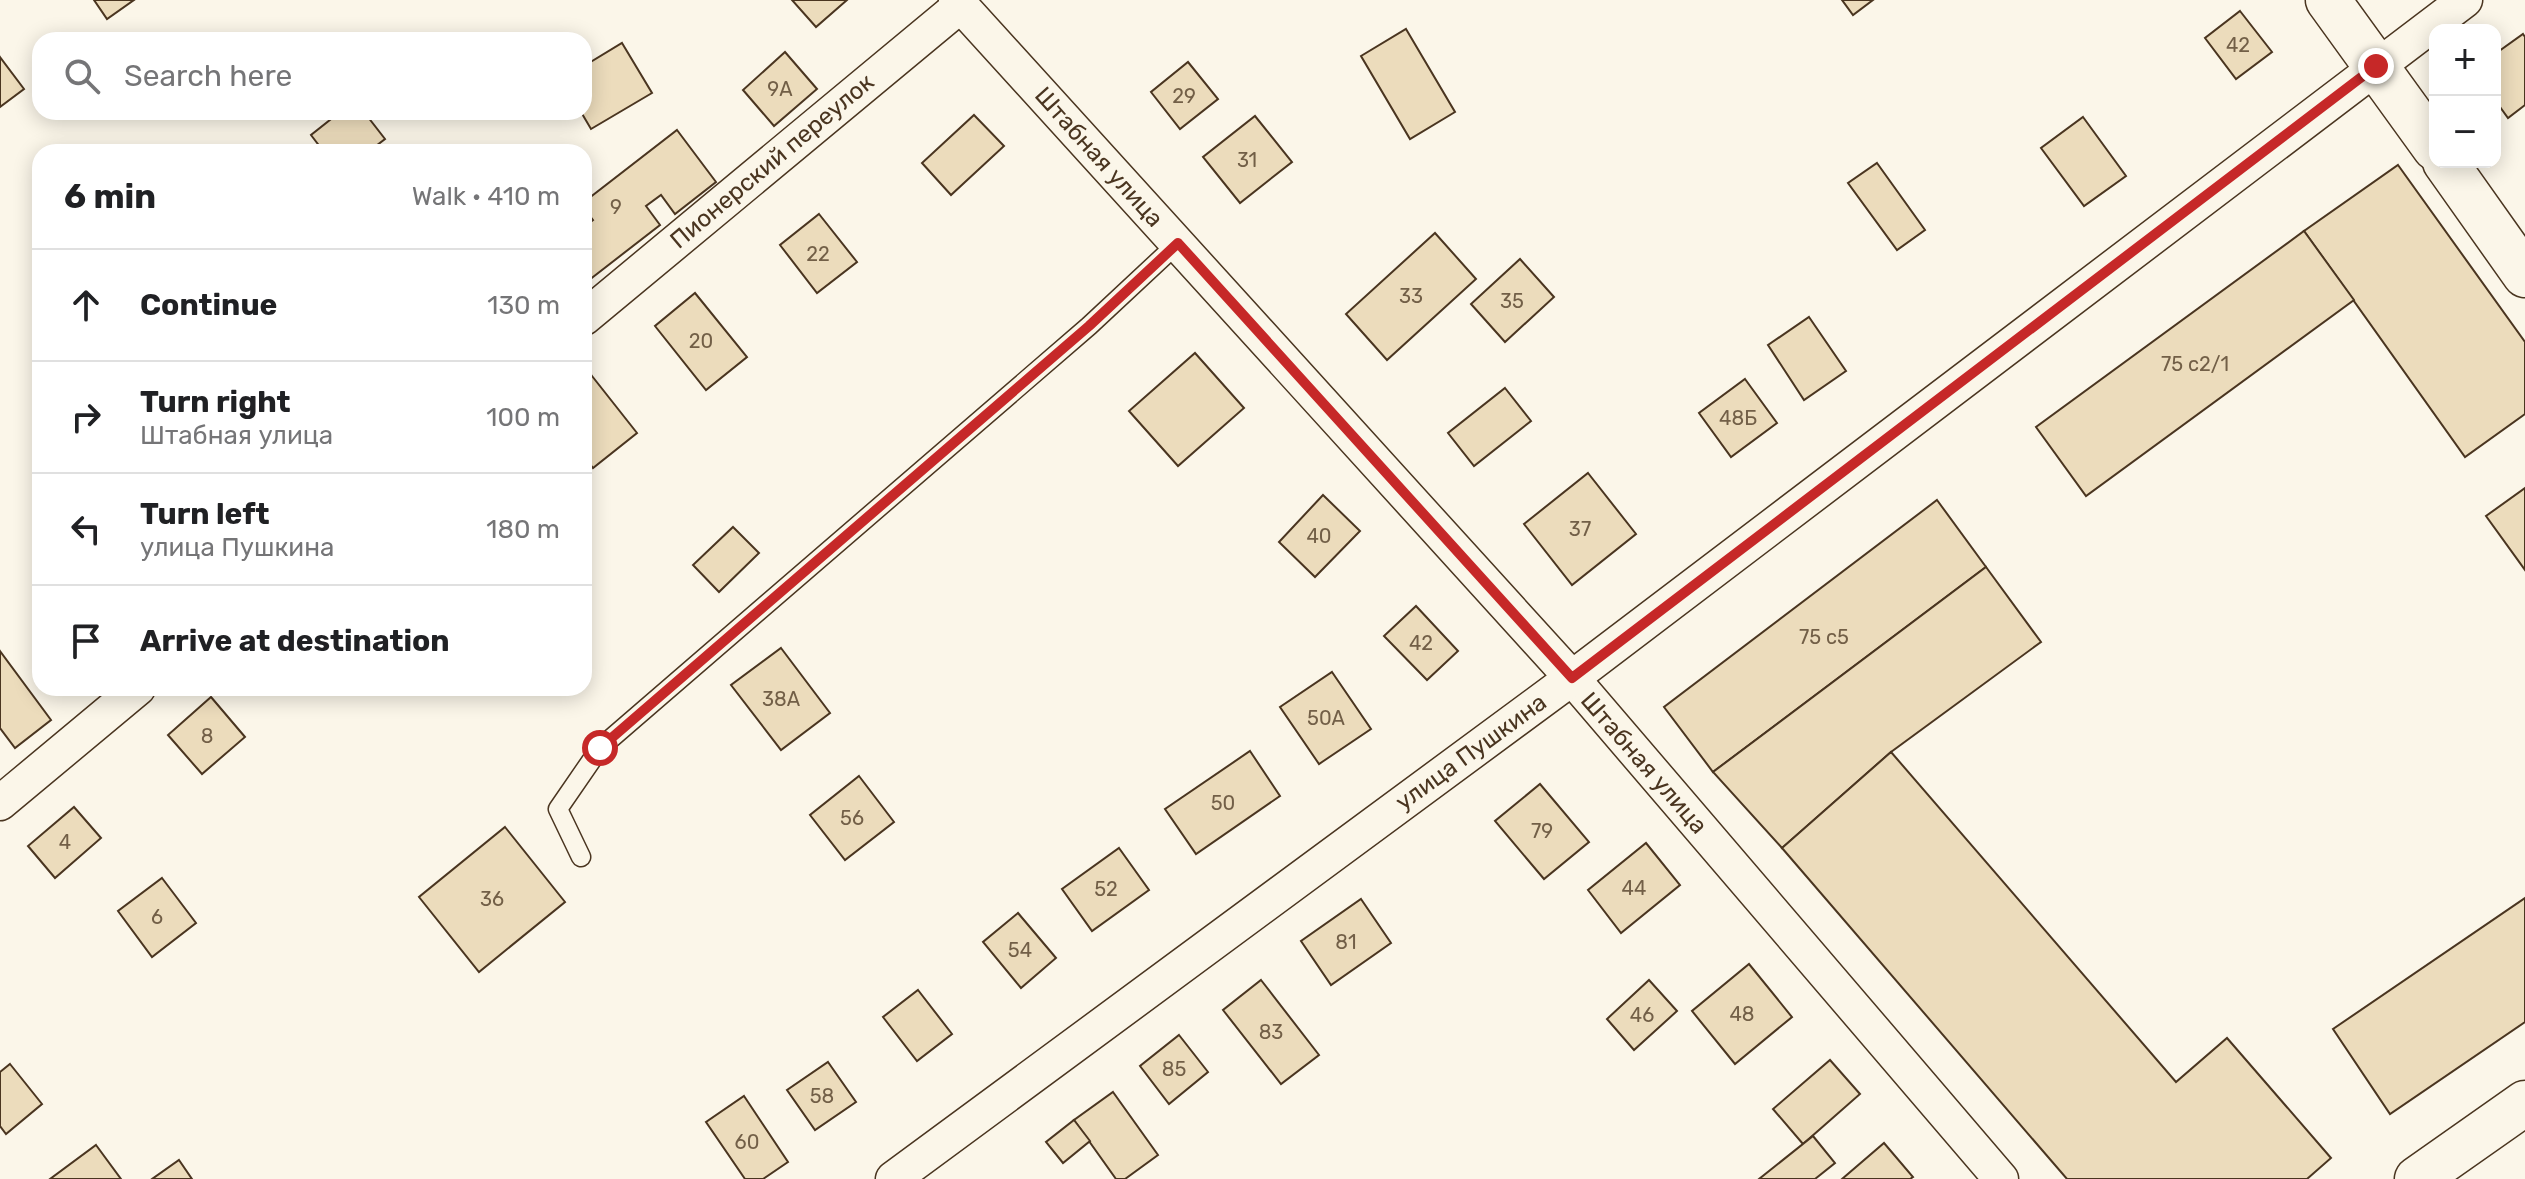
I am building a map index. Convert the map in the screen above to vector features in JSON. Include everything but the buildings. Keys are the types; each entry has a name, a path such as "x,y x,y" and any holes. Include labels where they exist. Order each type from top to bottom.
{"street":[{"path":"2328,0 2429,140"},
{"name":"улица Пушкина","path":"893,1179 1572,678 2465,0"},
{"name":"Штабная улица","path":"959,2 1572,678 2001,1179"},
{"name":"Пионерский переулок","path":"592,311 959,2"},
{"path":"2449,168 2525,275"},
{"path":"0,803 128,696"},
{"path":"2417,1179 2525,1103"}],"lane":[{"path":"581,857 558,809 600,748 1089,326 1178,243"}],"route":[{"path":"600,748 1089,326 1178,243 1572,678 2376,66"}]}
